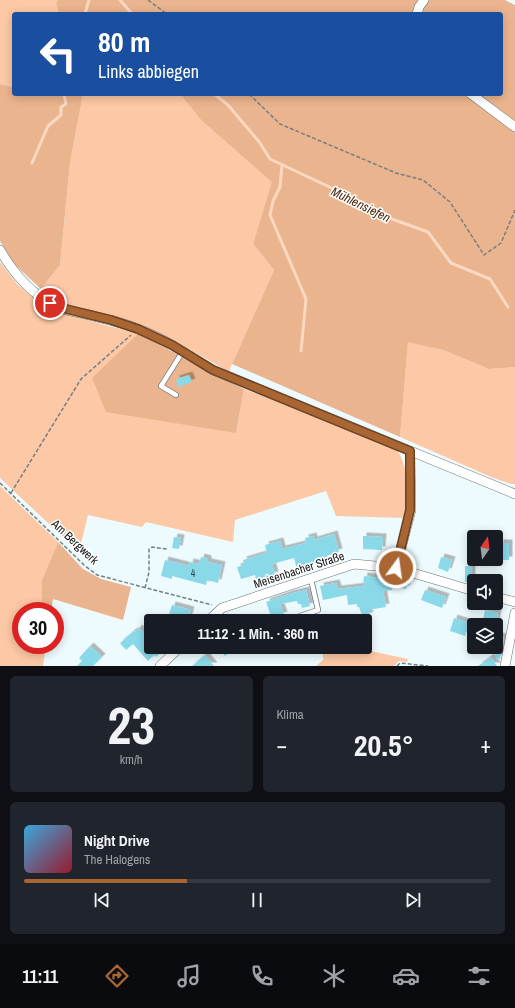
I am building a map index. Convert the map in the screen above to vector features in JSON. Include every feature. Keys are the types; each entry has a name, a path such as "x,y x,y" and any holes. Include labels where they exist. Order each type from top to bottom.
{"street":[{"path":"418,12 424,0"},
{"path":"474,96 515,127"},
{"path":"0,250 8,265 42,299 58,307 111,320 138,329 183,351 213,370 515,494"},
{"path":"396,568 410,510 410,451"},
{"name":"Meisenbacher Straße","path":"216,614 222,608 354,564 396,568 467,588"},
{"path":"503,599 515,602"},
{"path":"505,666 515,613"},
{"path":"160,666 173,654"}],"lane":[{"path":"176,395 161,386 183,351"},
{"path":"306,614 318,610 311,579"}],"path":[{"path":"148,0 164,12"},
{"path":"252,96 280,124 396,173 423,180 450,202 484,255 501,243 515,210"},
{"path":"11,493 81,379 138,329"},
{"name":"Am Bergwerk","path":"0,483 84,565 98,575 222,608"},
{"path":"145,588 149,572 149,549 152,547 167,550"},
{"path":"397,666 400,663 428,666"}],"shaded area":[{"path":"0,0 58,0 56,3 58,12 12,12 12,87 0,84"},
{"path":"58,0 505,0 515,5 515,367 489,369 443,350 408,342 400,437 232,364 274,270 253,244 272,182 201,120 182,96 503,96 503,12 58,12 56,3"},
{"path":"0,84 12,87 12,96 83,96 70,163 60,265 41,289 14,264 0,241"},
{"path":"83,96 182,96 201,120 273,182 253,244 274,270 229,372 177,342 131,322 74,309 53,300 41,289 60,265 70,163"},
{"path":"0,262 17,284 36,300 57,311 108,326 139,333 236,433 244,389 392,445 400,455 407,478 408,503 405,518 336,516 326,491 235,520 233,542 146,522 142,527 88,515 79,552 0,478"},
{"path":"139,333 207,371 244,389 236,433 106,412 92,378"},
{"path":"408,341 443,350 489,369 515,367 515,484 491,477 400,437"},
{"path":"0,486 58,542 42,580 42,602 12,602 12,654 45,654 43,666 0,666"},
{"path":"58,542 83,569 101,579 131,587 123,620 53,599 52,602 42,602 42,580"},
{"path":"372,651 408,659 407,662 399,661 394,666 316,666 323,660 323,654 372,654"}],"building":[{"path":"189,375 192,382 178,387 176,379"},
{"path":"334,534 339,552 323,557 324,561 297,569 294,558 272,564 275,575 256,579 255,575 241,579 237,567 244,565 243,560 267,553 265,545 280,541 282,549 306,543 305,538 313,536 314,540"},
{"path":"363,536 383,537 382,550 363,549"},
{"path":"174,537 181,538 179,549 172,548"},
{"path":"503,543 509,543 509,560 503,560"},
{"path":"201,557 208,559 208,562 222,565 218,583 207,580 206,585 172,576 172,579 161,576 165,560 189,566 190,562 199,564"},
{"path":"441,557 452,560 448,572 438,568"},
{"path":"465,566 472,566 472,574 467,574 467,582 465,582"},
{"path":"364,576 393,580 392,590 383,591 386,607 368,610 370,614 362,614 359,607 357,607 357,604 348,605 347,595 323,600 320,586 336,583 338,589 363,586"},
{"path":"401,578 409,580 406,589 398,587"},
{"path":"306,590 310,606 302,608 301,604 298,604 297,601 280,604 284,614 270,614 266,602"},
{"path":"425,590 446,597 442,608 421,600"},
{"path":"172,605 191,610 190,614 169,614"},
{"path":"485,610 498,613 497,618 483,618"},
{"path":"454,618 467,622 465,636 450,631"},
{"path":"139,628 144,634 144,654 159,654 156,657 154,655 148,661 133,644 126,650 120,643 134,631 135,632"},
{"path":"90,646 102,657 93,666 77,666 82,661 79,658"},
{"path":"496,654 501,654 500,659 496,658"},
{"path":"205,655 214,666 192,666"},
{"path":"491,657 497,666 478,666"}],"waterway":[{"path":"86,12 89,0"},
{"name":"Mühlensiefen","path":"120,0 130,12"},
{"path":"32,163 48,126 61,115 61,107 66,104 64,96"},
{"name":"Mühlensiefen","path":"217,96 228,105 260,143 270,159 355,199 392,219 428,232 451,263 490,279 508,307"},
{"path":"282,165 280,187 273,201 270,215 306,299 301,351"}],"route":[{"path":"50,303 58,307 111,320 138,329 172,345 213,370 410,451 410,510 396,568"}]}
